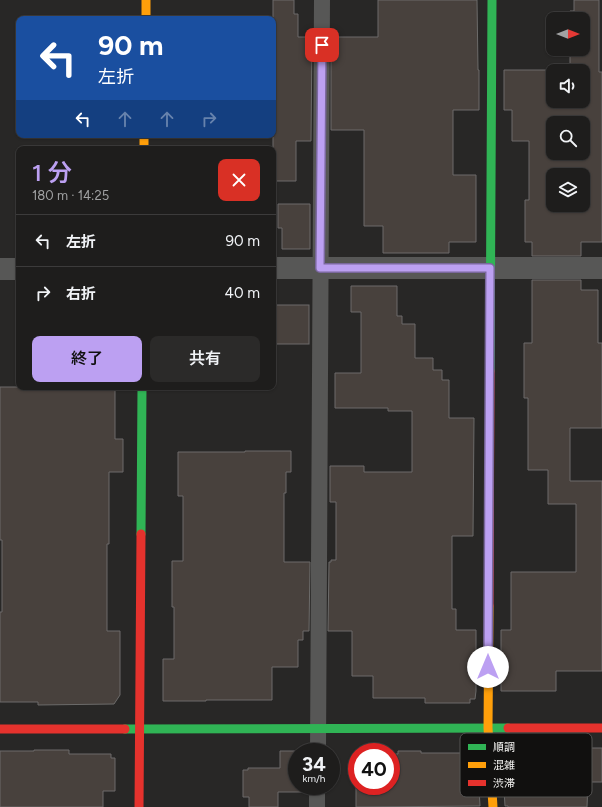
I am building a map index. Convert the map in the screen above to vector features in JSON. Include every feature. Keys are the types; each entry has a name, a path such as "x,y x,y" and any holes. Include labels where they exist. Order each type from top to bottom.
{"street":[{"path":"146,0 146,16"},
{"path":"488,733 492,0"},
{"path":"276,268 602,268"},
{"path":"0,269 16,269"},
{"path":"139,807 142,390"},
{"path":"0,729 602,728"},
{"path":"492,797 493,807"}],"lane":[{"path":"318,743 322,0"},
{"path":"317,795 317,807"}],"building":[{"path":"273,0 294,0 294,14 298,14 298,37 312,37 311,141 296,141 296,181 276,181 276,146 273,146 273,138 276,138 276,16 273,16"},
{"path":"378,0 477,0 479,110 453,110 453,175 476,175 476,242 449,242 449,253 383,253 383,226 364,226 364,130 331,130 331,37 378,37"},
{"path":"574,0 599,0 599,72 602,72 602,242 581,242 581,256 532,256 532,242 525,242 525,200 529,200 529,141 512,141 512,110 504,110 504,70 546,70 546,108 590,108 590,64 570,64 570,56 590,56 590,12 570,11 574,11"},
{"path":"278,204 310,204 310,249 282,249 282,228 278,228"},
{"path":"532,280 581,280 581,290 598,290 598,343 602,343 602,428 570,428 570,481 602,481 602,671 556,671 556,691 501,691 501,630 511,630 511,572 576,572 576,504 548,504 548,470 528,470 528,398 524,398 524,343 532,343"},
{"path":"351,286 397,286 397,316 402,316 402,324 415,324 415,358 433,358 433,370 442,370 442,380 449,380 449,418 474,418 473,536 452,536 452,609 456,609 456,630 476,630 476,691 475,699 470,699 470,703 425,703 425,698 373,698 373,676 352,676 352,631 328,631 329,562 331,562 331,560 336,560 336,502 330,502 330,466 364,466 364,472 412,472 412,411 388,411 388,408 335,408 335,373 361,373 361,312 351,312"},
{"path":"276,305 309,305 309,344 276,344"},
{"path":"0,387 16,387 16,390 115,390 115,439 123,439 123,472 109,472 107,631 120,631 120,695 114,704 38,705 38,702 0,702 2,540 0,540"},
{"path":"291,451 291,472 286,472 286,493 284,493 284,562 310,562 309,631 303,631 303,640 298,640 298,667 272,667 272,700 163,701 163,659 174,659 172,561 183,561 183,496 178,496 178,452"},
{"path":"592,748 602,748 602,782 592,782"},
{"path":"69,750 69,754 111,754 111,758 115,758 115,791 103,791 103,807 0,807 0,751"},
{"path":"280,751 288,751 288,792 278,792 278,807 249,807 249,797 243,797 243,770 248,770 248,768 280,768"},
{"path":"400,751 421,751 421,753 460,753 460,797 479,797 480,806 356,807 356,795 400,795"},
{"path":"504,797 587,797 587,807 505,806"}],"traffic: fast":[{"path":"490,371 492,0"},
{"path":"141,534 142,390"},
{"path":"125,729 508,728"}],"traffic: slow":[{"path":"146,0 146,16"},
{"path":"144,138 144,146"},
{"path":"488,733 489,606"},
{"path":"492,797 493,807"}],"traffic: jam":[{"path":"489,606 490,371"},
{"path":"139,807 141,534"},
{"path":"508,728 602,728"},
{"path":"0,729 125,729"}],"route":[{"path":"322,45 320,268 490,268 488,667"}]}
